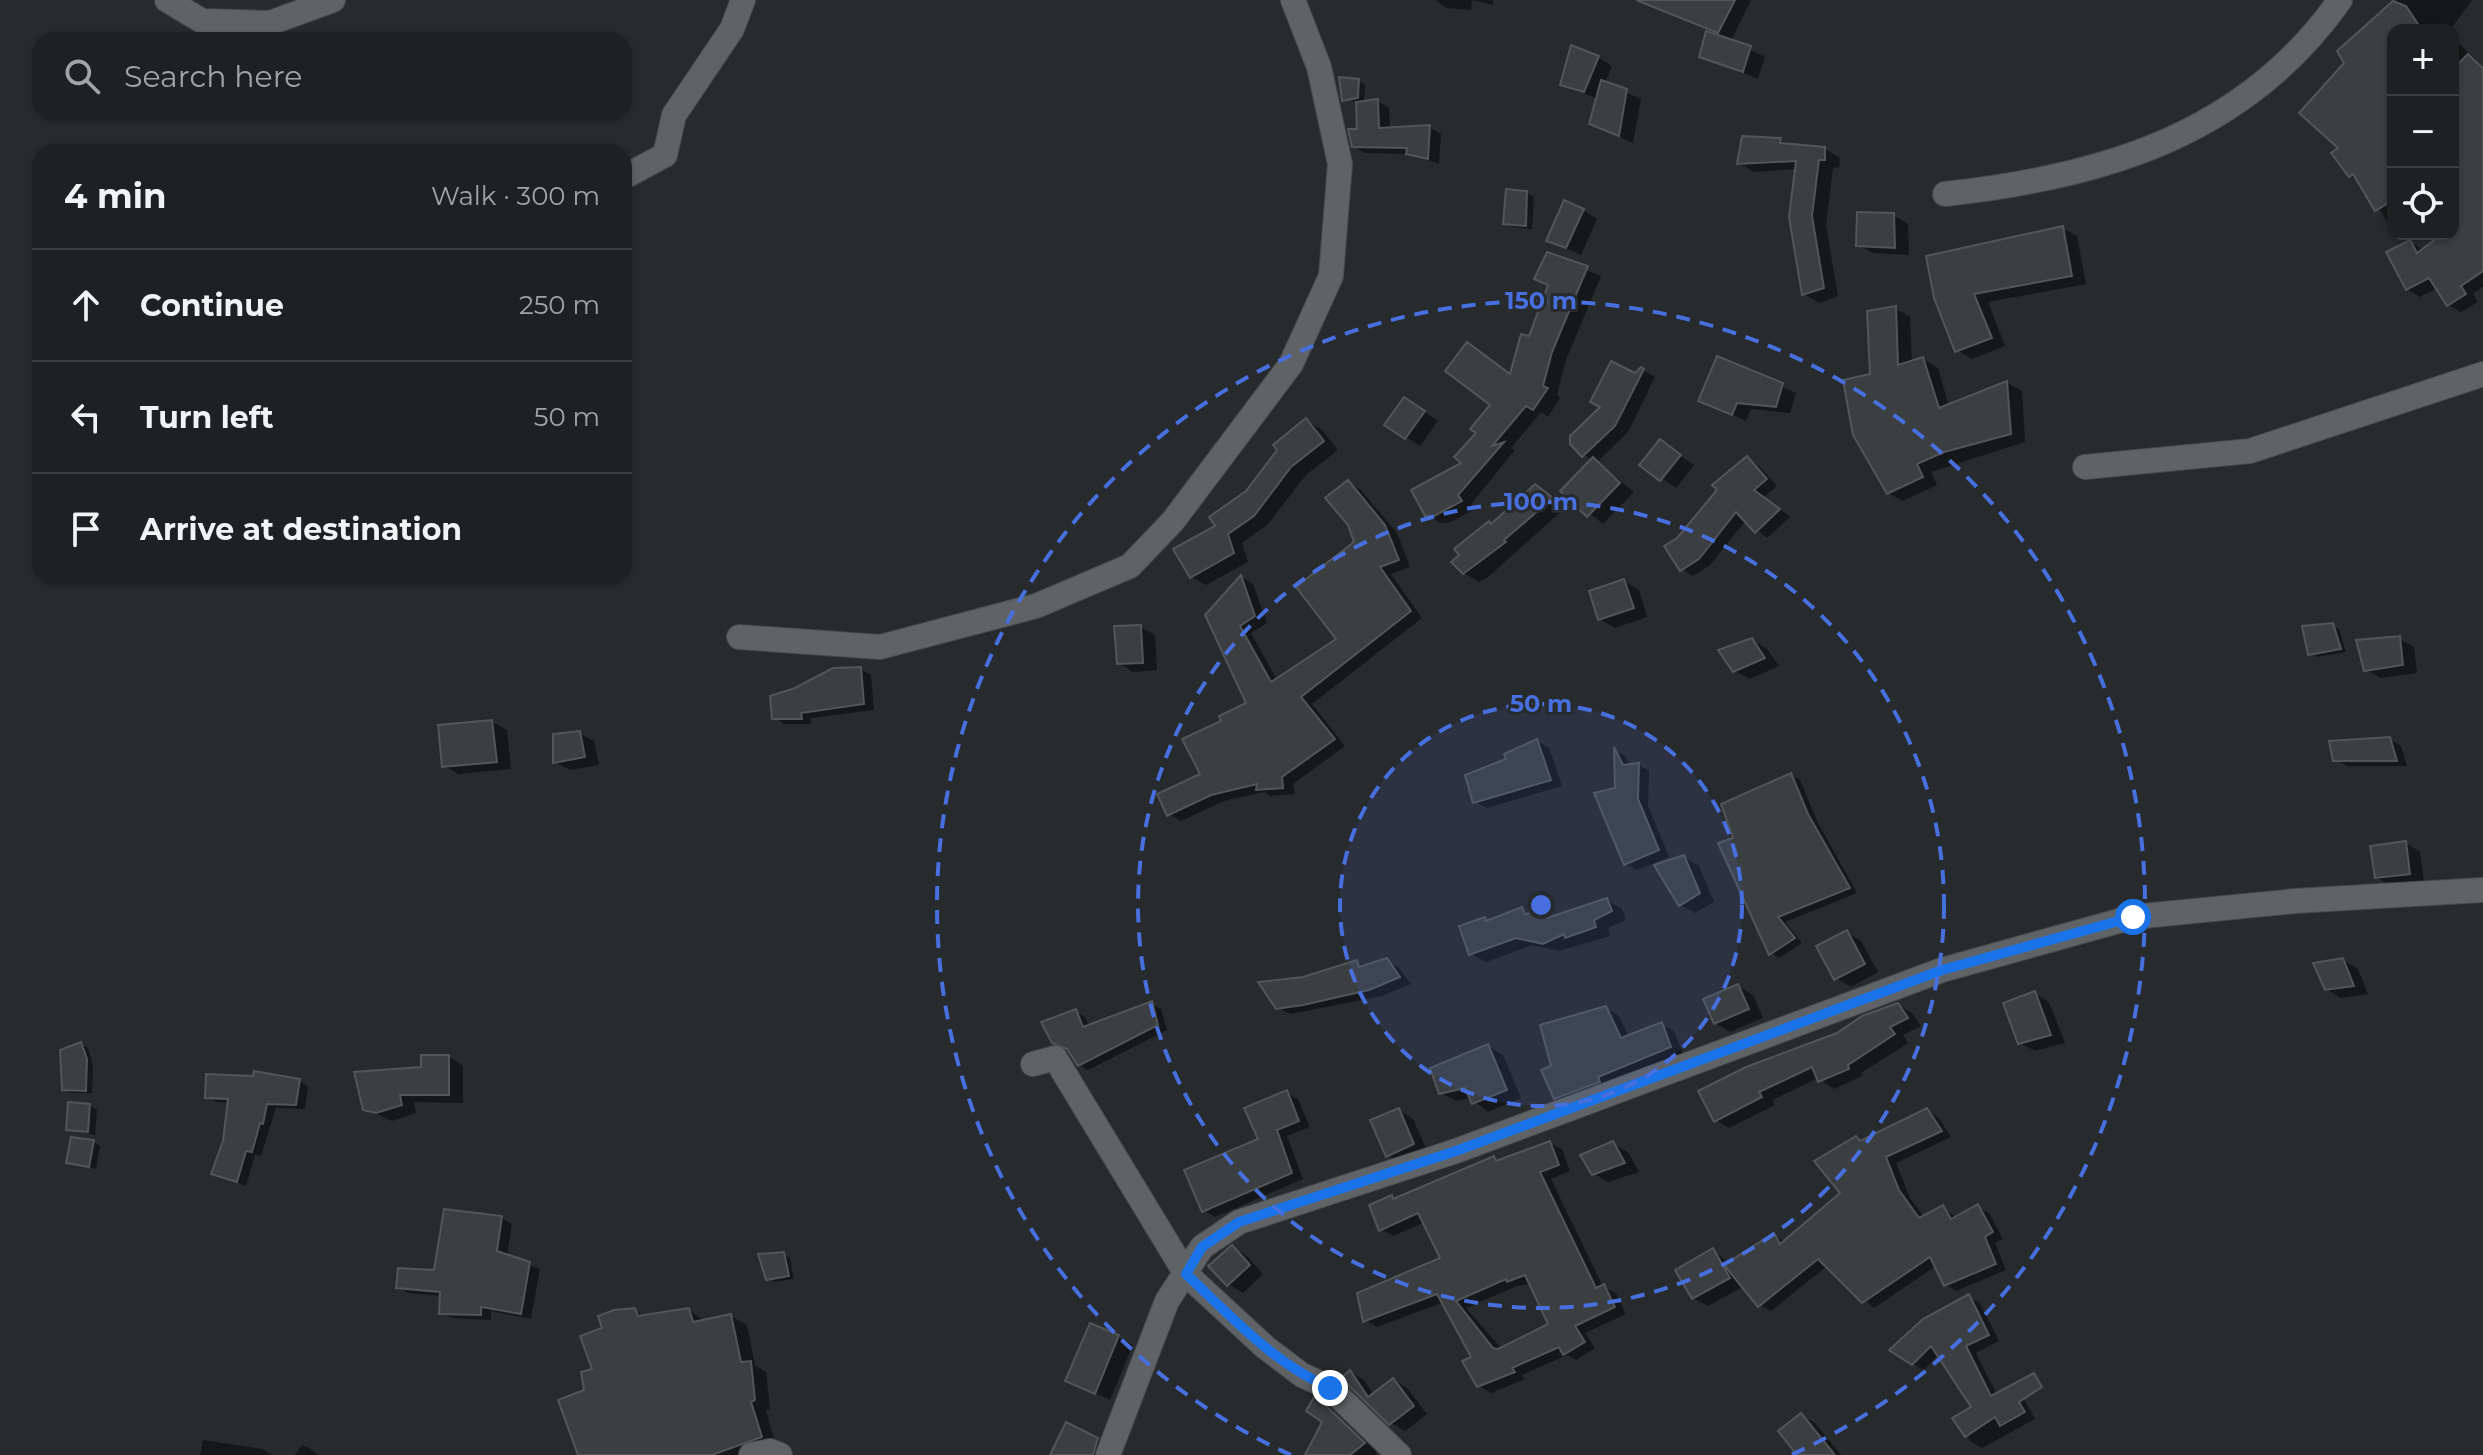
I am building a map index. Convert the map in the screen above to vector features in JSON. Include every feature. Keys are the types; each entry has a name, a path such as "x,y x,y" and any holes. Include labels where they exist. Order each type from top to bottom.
{"street":[{"path":"167,0 202,21 270,23 333,0"},
{"path":"632,173 665,155 674,115 732,29 743,0"},
{"path":"739,637 880,647 1036,606 1130,566 1173,521 1291,364 1331,276 1340,164 1319,67 1293,0"},
{"path":"1945,194 2022,185 2115,162 2189,131 2252,93 2310,42 2340,0"},
{"path":"2085,467 2250,451 2483,374"},
{"path":"1108,1455 1167,1301 1202,1247 1239,1222 1456,1151 1942,970 2133,917 2295,901 2483,890"},
{"path":"1033,1064 1055,1058 1186,1274 1265,1347 1302,1375 1330,1388 1399,1455"}],"building":[{"path":"1636,0 1735,0 1718,33"},
{"path":"2393,1 2406,6 2418,24 2387,24 2387,204 2375,211 2353,174 2349,177 2331,153 2338,148 2299,113 2344,63 2337,51"},
{"path":"1706,31 1751,46 1743,72 1699,57"},
{"path":"1571,45 1599,56 1584,92 1560,85"},
{"path":"2468,54 2483,68 2483,271 2461,286 2466,294 2447,306 2429,278 2406,290 2386,252 2410,240 2417,253 2434,240 2459,240 2459,63"},
{"path":"1339,77 1359,79 1358,98 1342,101"},
{"path":"1601,80 1627,89 1619,136 1589,124"},
{"path":"1378,99 1379,128 1430,125 1428,159 1406,154 1407,148 1352,147 1348,129 1357,129 1356,102"},
{"path":"1742,136 1781,138 1780,143 1825,147 1825,160 1819,160 1812,216 1824,288 1802,295 1789,217 1796,161 1737,164"},
{"path":"1506,189 1527,191 1526,226 1503,224"},
{"path":"1564,200 1584,209 1566,248 1546,241"},
{"path":"1857,212 1894,213 1895,248 1856,246"},
{"path":"2063,226 2072,276 1974,294 1992,338 1955,352 1934,298 1926,256"},
{"path":"1547,252 1588,266 1552,352 1543,386 1548,388 1533,410 1526,406 1492,446 1504,442 1458,495 1462,501 1434,516 1425,516 1411,490 1461,463 1454,457 1476,433 1470,429 1490,405 1445,371 1467,342 1510,374 1521,334 1529,336 1548,285 1534,279"},
{"path":"1896,306 1898,365 1923,357 1939,408 2007,381 2011,434 1944,452 1917,464 1923,477 1887,494 1853,435 1843,380 1870,374 1867,311"},
{"path":"1717,356 1783,383 1776,407 1737,403 1732,415 1698,401"},
{"path":"1611,361 1635,373 1641,367 1644,369 1615,426 1582,457 1570,444 1570,436 1600,407 1590,402"},
{"path":"1404,397 1425,411 1405,439 1384,425"},
{"path":"1306,418 1324,441 1291,467 1254,516 1228,534 1234,553 1190,578 1173,549 1215,526 1209,517 1246,491 1277,450 1273,445"},
{"path":"1660,439 1681,455 1660,481 1639,465"},
{"path":"1747,456 1767,479 1754,490 1780,509 1755,533 1736,512 1699,559 1680,571 1664,546 1677,538 1717,490 1712,485"},
{"path":"1593,457 1620,483 1587,517 1560,491"},
{"path":"1348,480 1385,525 1399,560 1380,567 1411,611 1301,697 1335,739 1282,777 1283,788 1256,790 1257,784 1211,795 1167,816 1157,794 1200,774 1182,739 1221,721 1219,716 1246,703 1205,615 1241,575 1255,616 1240,626 1271,682 1336,639 1296,587 1354,542 1348,525 1325,498"},
{"path":"1535,484 1553,498 1504,540 1506,542 1463,574 1451,562 1459,555 1454,549 1489,521 1491,524"},
{"path":"1624,579 1634,608 1598,620 1589,591"},
{"path":"2333,623 2341,649 2308,655 2302,626"},
{"path":"1141,625 1143,663 1117,664 1114,626"},
{"path":"2400,636 2403,665 2364,671 2356,640"},
{"path":"1752,638 1765,658 1733,672 1718,650"},
{"path":"861,667 864,704 801,713 802,719 772,719 770,696 795,688 833,668"},
{"path":"492,720 497,762 442,767 438,725"},
{"path":"580,731 585,757 553,763 553,734"},
{"path":"2390,737 2397,761 2333,761 2329,741"},
{"path":"1537,739 1551,780 1473,803 1465,775 1506,759 1504,754"},
{"path":"1614,747 1623,765 1639,763 1638,799 1659,850 1624,865 1594,793 1615,788"},
{"path":"1791,773 1808,814 1850,888 1778,917 1795,938 1769,955 1718,843 1733,838 1721,804"},
{"path":"2406,841 2410,874 2375,878 2370,846"},
{"path":"1684,855 1700,893 1679,906 1654,865"},
{"path":"1607,898 1612,911 1594,920 1596,927 1565,938 1564,934 1543,944 1516,938 1469,955 1459,926 1485,917 1486,921 1522,907 1525,914 1543,910 1547,918"},
{"path":"1847,930 1865,964 1834,980 1816,946"},
{"path":"1387,958 1400,977 1369,990 1303,1005 1276,1009 1258,982 1303,977 1357,960 1359,967"},
{"path":"2343,958 2354,986 2325,990 2313,963"},
{"path":"1738,984 1749,1009 1714,1024 1703,999"},
{"path":"2035,991 2051,1035 2018,1044 2003,1003"},
{"path":"1152,1001 1158,1025 1078,1066 1067,1049 1052,1043 1041,1022 1076,1009 1083,1027"},
{"path":"1898,1003 1908,1018 1890,1027 1895,1034 1848,1065 1849,1069 1818,1082 1812,1067 1759,1092 1762,1097 1714,1122 1698,1091 1746,1067 1837,1033 1862,1016"},
{"path":"1606,1006 1621,1038 1662,1022 1671,1047 1598,1077 1600,1082 1554,1099 1541,1070 1551,1066 1540,1025"},
{"path":"81,1042 87,1059 86,1091 62,1090 60,1050"},
{"path":"1488,1044 1507,1090 1472,1104 1465,1088 1439,1094 1430,1068"},
{"path":"421,1055 449,1055 449,1095 400,1095 402,1105 376,1113 363,1110 354,1072 421,1067"},
{"path":"254,1071 300,1079 296,1105 267,1104 263,1124 260,1123 252,1152 246,1151 237,1182 211,1174 223,1141 228,1099 205,1098 206,1074 253,1076"},
{"path":"1287,1090 1299,1121 1277,1130 1292,1173 1202,1212 1184,1170 1258,1139 1244,1108"},
{"path":"68,1102 90,1104 88,1132 66,1130"},
{"path":"1399,1108 1414,1144 1386,1157 1370,1120"},
{"path":"1927,1108 1942,1131 1886,1157 1899,1190 1919,1218 1943,1205 1951,1219 1978,1204 1993,1232 1985,1237 1996,1264 1944,1286 1930,1257 1862,1303 1818,1259 1758,1307 1724,1265 1774,1233 1780,1244 1840,1193 1814,1161 1856,1136 1860,1141"},
{"path":"71,1137 94,1140 89,1167 66,1163"},
{"path":"1550,1141 1559,1165 1540,1172 1596,1288 1604,1284 1615,1307 1575,1326 1585,1342 1563,1355 1559,1347 1512,1368 1515,1372 1477,1387 1462,1361 1471,1357 1437,1294 1363,1322 1357,1293 1440,1258 1418,1213 1379,1231 1369,1205 1392,1195 1393,1199 1494,1156 1496,1161","holes":["1525,1275 1548,1324 1498,1349 1493,1348 1456,1301 1506,1279 1507,1282"]},
{"path":"1613,1141 1625,1163 1592,1175 1580,1155"},
{"path":"444,1209 502,1216 497,1251 530,1262 521,1314 481,1307 481,1315 439,1314 440,1292 396,1288 398,1268 434,1270"},
{"path":"1232,1245 1250,1265 1227,1286 1208,1266"},
{"path":"1713,1248 1730,1278 1692,1299 1675,1270"},
{"path":"784,1252 789,1276 766,1280 758,1254"},
{"path":"1969,1294 1989,1335 1966,1346 1991,1396 2034,1373 2042,1387 2019,1402 2025,1412 2000,1426 1995,1417 1965,1437 1952,1418 1971,1407 1931,1346 1912,1365 1889,1350 1923,1319"},
{"path":"635,1308 638,1316 689,1308 693,1322 731,1314 741,1362 751,1361 755,1400 751,1402 762,1437 712,1455 578,1455 558,1400 584,1390 581,1372 592,1369 580,1336 602,1328 598,1316 614,1310"},
{"path":"1090,1323 1119,1335 1095,1394 1065,1381"},
{"path":"1350,1370 1368,1397 1393,1378 1414,1406 1389,1425 1341,1378"},
{"path":"1314,1397 1365,1443 1350,1455 1305,1455 1322,1422 1306,1411"},
{"path":"1801,1413 1835,1455 1797,1455 1778,1431"},
{"path":"1066,1422 1098,1438 1093,1455 1050,1455"}],"route":[{"path":"1330,1388 1302,1375 1265,1347 1186,1274 1202,1247 1239,1222 1456,1151 1942,970 2133,917"}]}
